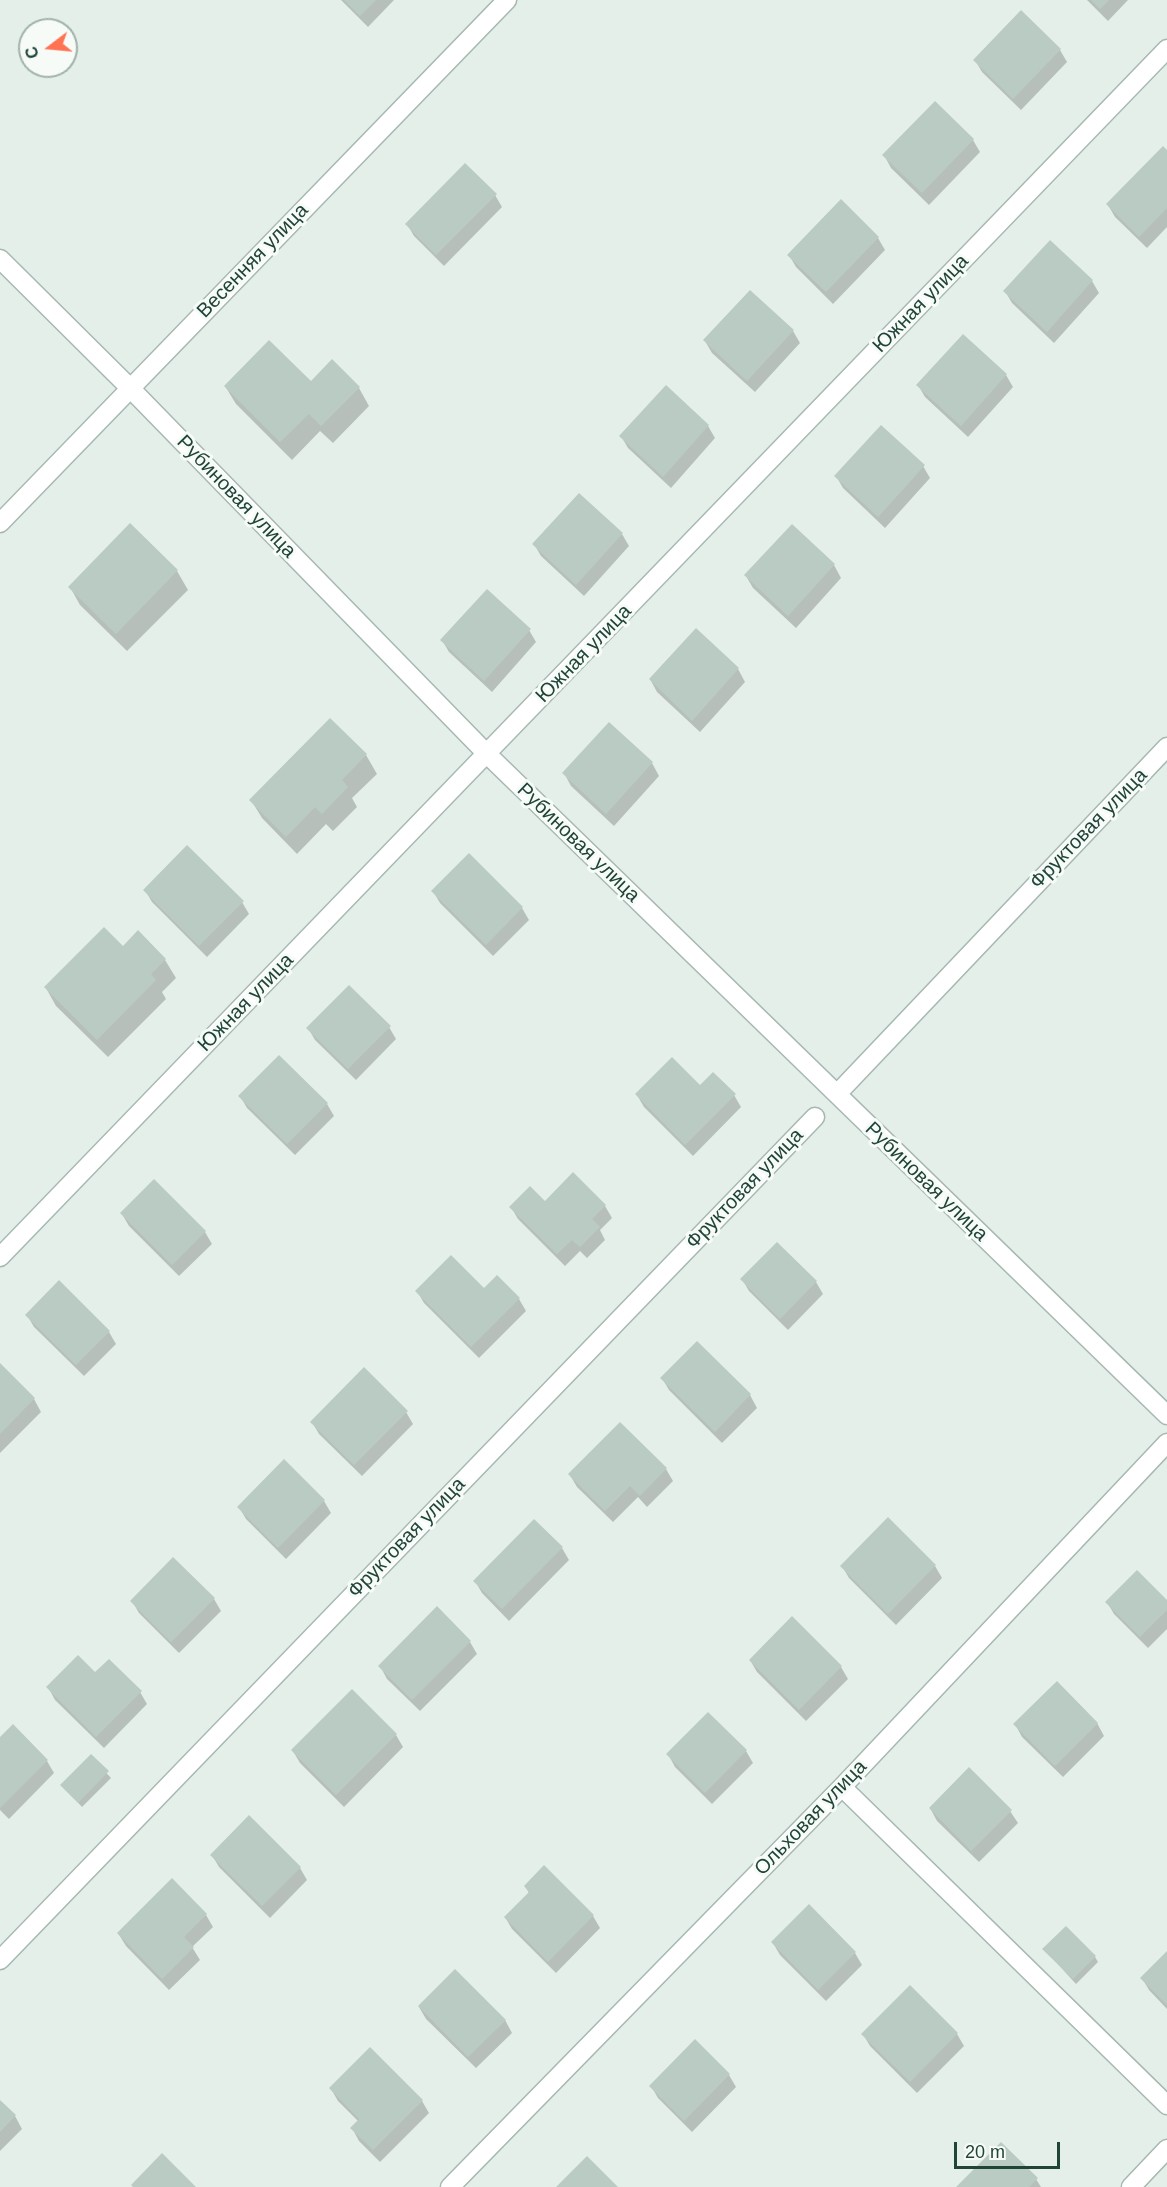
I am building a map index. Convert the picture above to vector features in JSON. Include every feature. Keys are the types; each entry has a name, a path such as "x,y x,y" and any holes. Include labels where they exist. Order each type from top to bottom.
{"street":[{"name":"Весенняя улица","path":"0,522 507,0"},
{"name":"Южная улица","path":"0,1257 1167,49"},
{"name":"Рубиновая улица","path":"0,259 130,388 487,754 1167,1415"},
{"name":"Фруктовая улица","path":"837,1095 1167,747"},
{"name":"Фруктовая улица","path":"0,1960 815,1117"},
{"name":"Ольховая улица","path":"450,2187 842,1787 1167,1443"},
{"path":"842,1787 1167,2105"},
{"path":"1131,2187 1167,2149"}],"building":[{"path":"344,0 376,0 360,16"},
{"path":"1091,0 1109,0 1100,9"},
{"path":"1021,10 1061,49 1013,99 973,60"},
{"path":"935,101 974,139 922,193 882,155"},
{"path":"1163,146 1167,150 1167,208 1139,237 1106,204"},
{"path":"465,163 497,194 436,255 405,224"},
{"path":"841,199 879,237 826,292 787,255"},
{"path":"1050,240 1093,280 1047,332 1003,291"},
{"path":"750,290 794,330 747,381 703,340"},
{"path":"963,334 1007,374 961,426 916,385"},
{"path":"269,340 311,381 332,359 360,387 321,426 309,414 280,442 224,386"},
{"path":"666,385 709,425 663,477 619,436"},
{"path":"881,425 925,465 878,517 834,476"},
{"path":"579,493 623,533 576,585 532,544"},
{"path":"130,523 178,570 116,634 68,587"},
{"path":"792,524 835,564 788,616 744,575"},
{"path":"487,589 531,629 484,681 440,640"},
{"path":"696,628 739,668 692,721 649,679"},
{"path":"330,718 367,754 342,780 348,787 322,814 315,807 286,837 249,800"},
{"path":"609,722 653,762 606,814 562,773"},
{"path":"187,845 244,901 199,946 143,890"},
{"path":"469,853 523,907 486,945 431,891"},
{"path":"104,927 123,946 138,930 166,959 151,974 156,980 97,1040 44,987"},
{"path":"349,985 391,1026 348,1069 306,1028"},
{"path":"279,1055 328,1103 287,1144 238,1096"},
{"path":"672,1057 700,1085 713,1072 736,1094 685,1145 635,1094"},
{"path":"573,1172 606,1205 592,1219 600,1227 580,1247 572,1240 557,1254 509,1207 530,1186 545,1201"},
{"path":"154,1179 206,1231 172,1265 120,1213"},
{"path":"777,1242 817,1281 780,1319 740,1279"},
{"path":"451,1255 484,1288 497,1275 520,1298 471,1347 415,1291"},
{"path":"59,1280 110,1331 76,1365 25,1315"},
{"path":"697,1341 751,1394 715,1432 660,1378"},
{"path":"0,1363 35,1398 0,1434"},
{"path":"364,1367 408,1411 354,1465 310,1422"},
{"path":"620,1422 667,1468 640,1496 630,1486 605,1511 568,1474"},
{"path":"284,1459 325,1500 278,1548 237,1507"},
{"path":"888,1517 936,1565 888,1614 840,1566"},
{"path":"534,1519 563,1547 502,1609 473,1581"},
{"path":"173,1557 215,1598 171,1642 130,1601"},
{"path":"1137,1570 1167,1600 1167,1610 1140,1637 1105,1602"},
{"path":"437,1606 471,1641 412,1700 378,1666"},
{"path":"792,1616 842,1666 799,1710 749,1660"},
{"path":"78,1655 95,1672 109,1659 142,1691 96,1737 46,1687"},
{"path":"1057,1681 1098,1723 1055,1766 1013,1724"},
{"path":"352,1689 397,1734 336,1795 291,1750"},
{"path":"708,1712 747,1750 705,1793 666,1754"},
{"path":"13,1724 48,1760 0,1808 0,1737"},
{"path":"91,1754 109,1771 78,1803 60,1785"},
{"path":"969,1767 1012,1810 971,1851 929,1808"},
{"path":"249,1815 301,1867 262,1906 210,1855"},
{"path":"544,1865 594,1915 548,1962 504,1917 529,1892 524,1886"},
{"path":"172,1878 207,1914 184,1937 194,1947 162,1979 117,1933"},
{"path":"809,1904 856,1952 818,1990 771,1942"},
{"path":"1066,1926 1096,1956 1073,1979 1042,1949"},
{"path":"1167,1951 1167,2005 1140,1978"},
{"path":"455,1969 506,2020 468,2057 418,2006"},
{"path":"910,1985 958,2033 910,2082 861,2034"},
{"path":"695,2039 730,2074 684,2121 649,2086"},
{"path":"370,2047 423,2100 373,2150 350,2128 359,2119 329,2088"},
{"path":"0,2100 16,2115 0,2132"},
{"path":"1001,2142 1038,2178 1029,2187 956,2187"},
{"path":"162,2153 196,2187 133,2187 131,2185"},
{"path":"587,2156 618,2187 556,2187"}]}
